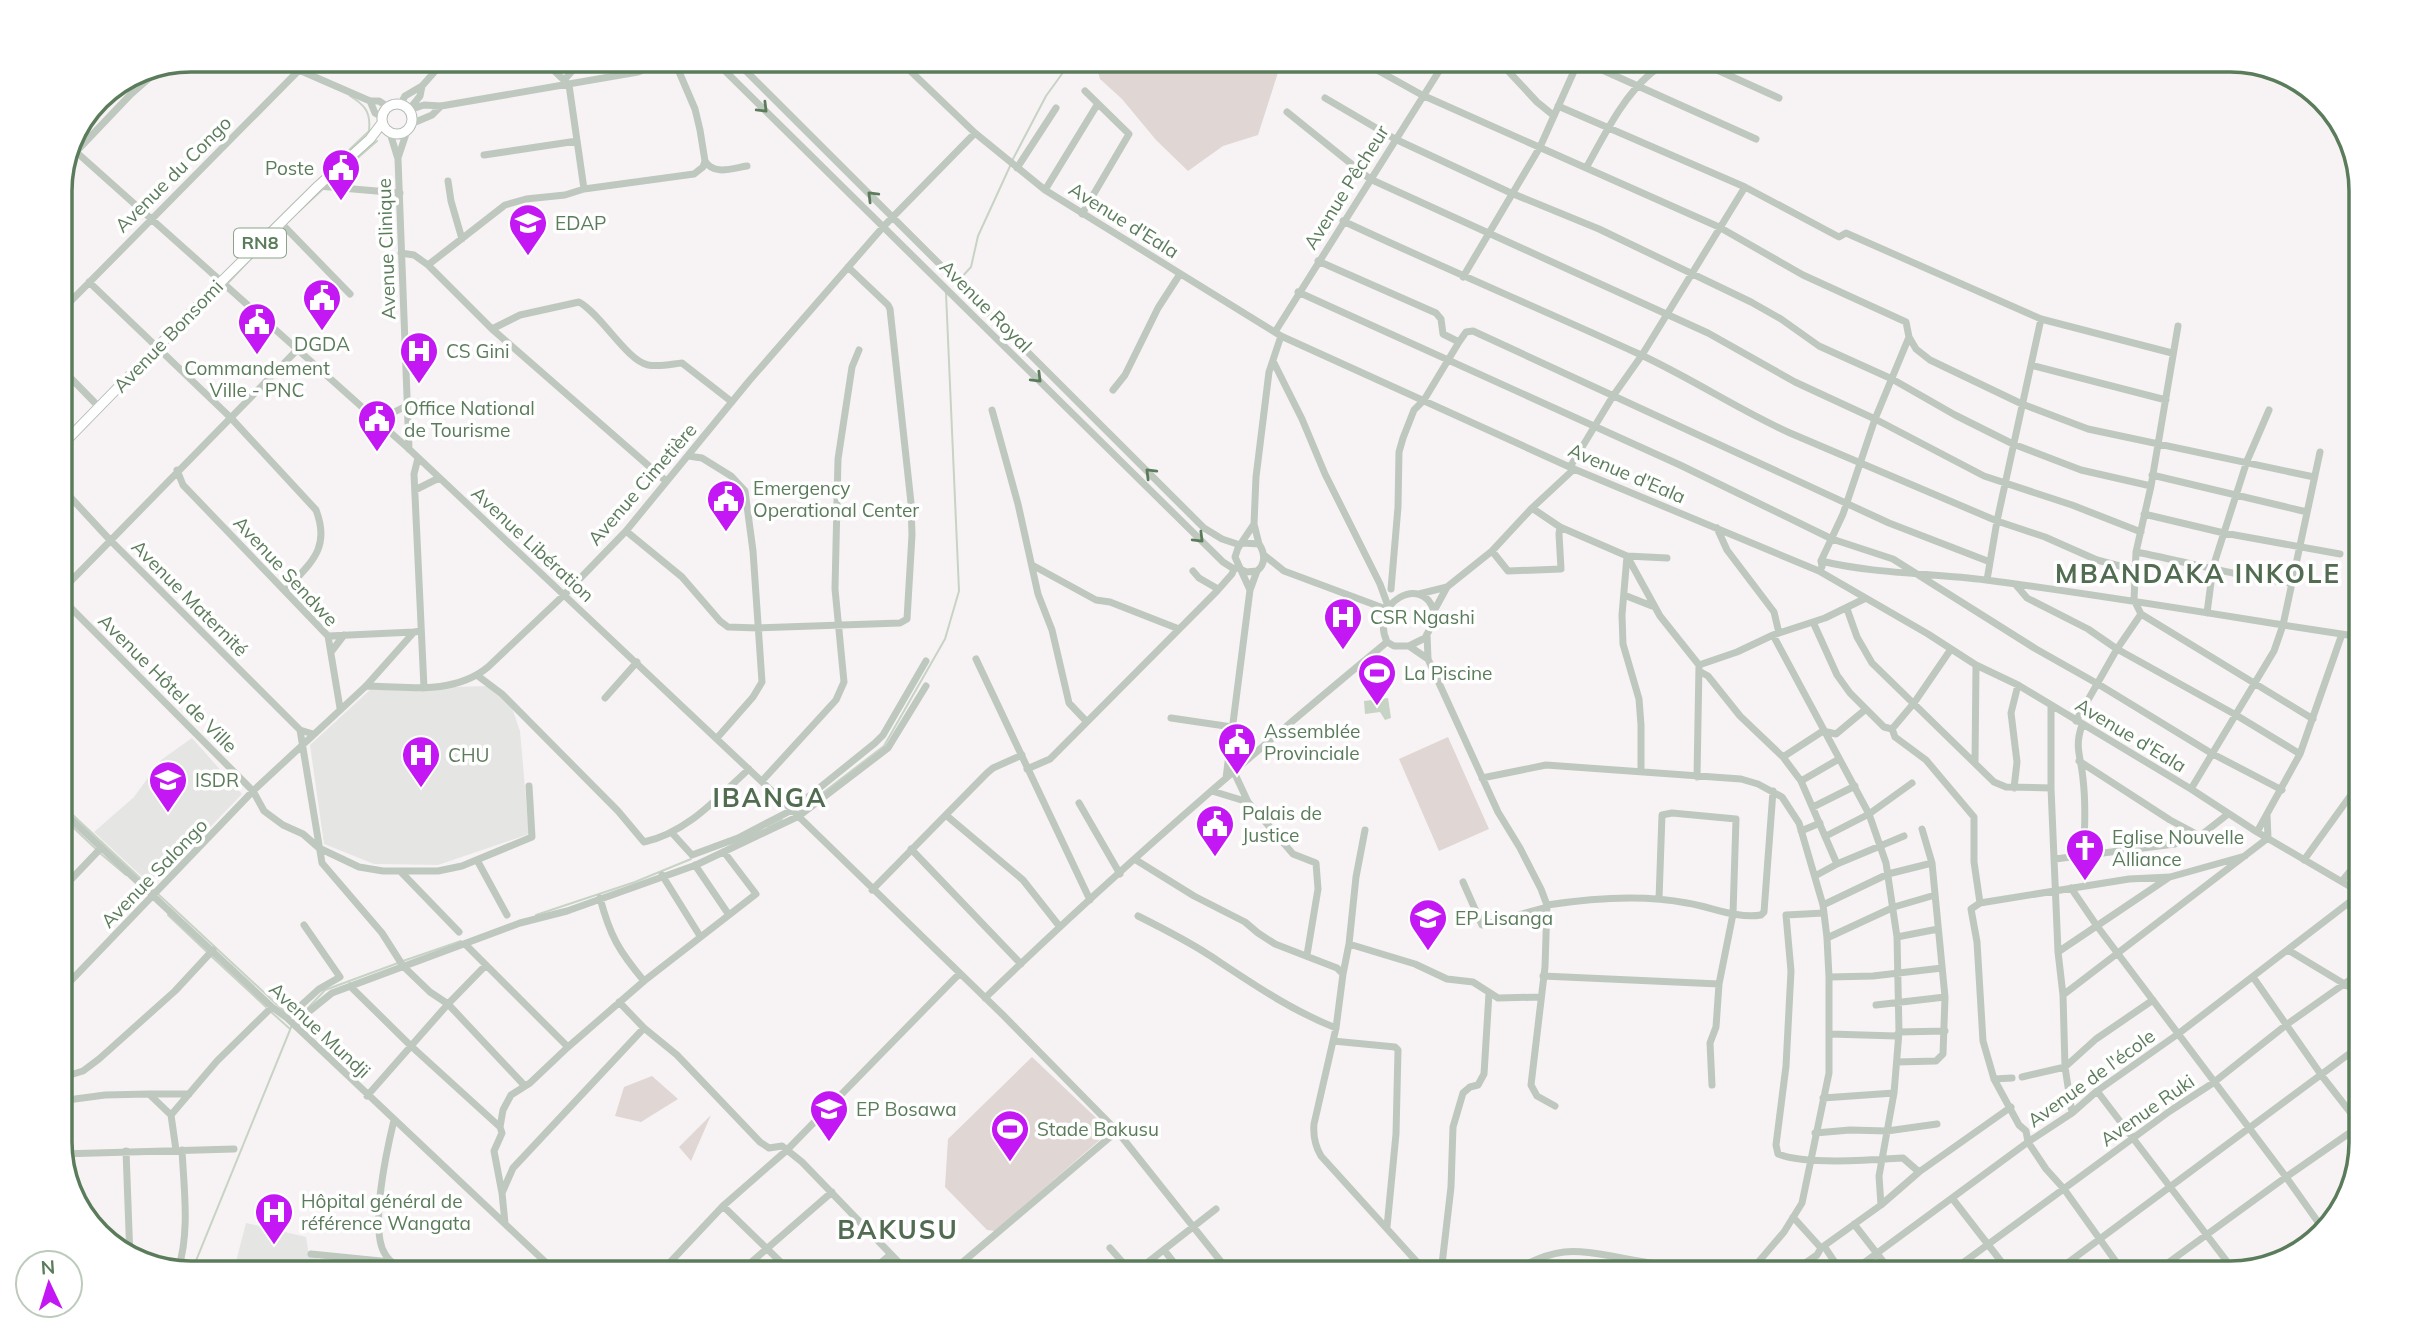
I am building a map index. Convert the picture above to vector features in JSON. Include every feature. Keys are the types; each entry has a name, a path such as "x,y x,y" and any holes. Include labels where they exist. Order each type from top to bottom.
{"main road":[{"path":"388,107 406,108 409,128"},
{"name":"RN8","path":"382,120 388,107"},
{"path":"382,120 389,132"},
{"name":"Avenue Bonsomi","path":"72,435 222,281 370,139 382,120"},
{"name":"RN8","path":"389,132 399,134 409,128"},
{"name":"Avenue Bonsomi","path":"370,139 389,132"}],"street":[{"name":"Avenue du Congo","path":"72,300 296,72"},
{"path":"306,72 388,107"},
{"path":"406,108 405,96 422,86 434,72"},
{"path":"556,72 567,82 584,188"},
{"path":"567,82 574,72"},
{"path":"406,108 441,106 567,82 638,72"},
{"path":"679,72 695,109 705,161 710,168 717,170"},
{"name":"Avenue Royal","path":"726,72 1223,562 1237,568"},
{"name":"Avenue Royal","path":"747,72 1204,528 1222,539 1242,544"},
{"name":"Avenue d'Eala","path":"911,72 1002,157 1045,190 1278,334 1572,468 1819,571 1976,665 2018,685 2349,886"},
{"path":"1381,72 1422,95 1719,227 1803,275 1906,322 1909,337 1916,349 1930,360 2022,404 2088,429 2314,477"},
{"name":"Avenue Pêcheur","path":"1254,524 1256,477 1269,372 1278,334 1298,292 1438,72"},
{"path":"1509,72 1553,115"},
{"path":"1463,277 1540,147 1574,72"},
{"path":"1606,72 1756,139"},
{"path":"1587,168 1609,127 1651,72"},
{"path":"1722,72 1779,98"},
{"path":"81,146 146,81"},
{"path":"406,108 417,102 422,86"},
{"path":"1082,214 1129,134 1085,91"},
{"path":"1325,98 1395,139 1692,273 1781,319 1819,346 1892,379 2013,444 2081,470 2151,486"},
{"path":"370,101 375,113 382,120"},
{"path":"1045,190 1097,104"},
{"path":"398,159 409,128 432,115 441,106"},
{"path":"1558,106 1745,187 1839,237 1846,233 2041,319 2172,353"},
{"path":"1015,167 1056,108"},
{"path":"1287,112 1370,178 1708,333 1794,382 1875,419 1983,476 2141,532"},
{"name":"Avenue Clinique","path":"389,132 398,159 409,449"},
{"name":"Avenue Cimetière","path":"366,686 453,686 478,676 565,594 625,530 892,216 975,133"},
{"path":"484,155 577,141"},
{"name":"Avenue Libération","path":"77,156 151,217 409,449 750,769 985,998"},
{"path":"694,174 703,167 705,161"},
{"path":"428,265 505,205 565,195 584,188 747,166"},
{"path":"448,181 461,239"},
{"path":"318,186 400,193"},
{"path":"1273,361 1302,419 1330,485 1380,584 1387,608 1383,626 1387,642 1394,646 1409,646 1421,641 1427,634 1432,625 1434,611 1447,587 1492,551 1572,468 1612,396 1642,355 1745,187"},
{"path":"1343,222 1642,355 1763,421 1997,521 2045,537 2096,560 2135,570"},
{"path":"281,223 350,294"},
{"path":"401,253 414,255 428,265 492,329 666,481"},
{"path":"1318,261 1440,316 1443,334 1459,342"},
{"path":"625,530 682,578 724,625 733,628 900,622 907,619 912,535 909,478 890,309 848,267"},
{"path":"1113,390 1125,374 1158,308 1180,274"},
{"path":"89,282 231,418 316,510 322,536 314,559 286,590"},
{"path":"1298,292 1681,465 1832,538 1893,559 1979,615 2211,753 2282,790"},
{"path":"492,329 520,315 579,302 641,362 654,366 682,363 732,402"},
{"path":"1987,580 2005,482 2041,319"},
{"path":"2178,326 2151,486 2136,552 2134,600 2141,614 2313,719"},
{"path":"1391,589 1398,507 1399,452 1415,411 1466,332 1473,331 1889,523 1990,562"},
{"path":"1819,571 1875,419 1909,337"},
{"path":"72,580 166,481 299,349"},
{"path":"762,781 843,688 835,568 838,459 852,367 859,350"},
{"path":"2031,365 2166,400"},
{"path":"72,379 99,407"},
{"path":"377,421 408,405"},
{"path":"992,410 1018,503 1042,606 1052,630 1069,703 1087,722"},
{"path":"2207,613 2213,567 2247,461 2269,410"},
{"path":"697,445 702,458"},
{"path":"2191,789 2274,651 2283,625 2320,452"},
{"path":"688,456 702,458 732,476 745,491 753,551 763,674 761,686 717,738"},
{"path":"418,458 414,474 418,631 424,688"},
{"name":"Avenue Sendwe","path":"177,470 183,485 328,636 340,708"},
{"path":"2152,475 2307,512"},
{"path":"415,490 439,478"},
{"path":"166,481 183,485"},
{"name":"Avenue Maternité","path":"72,499 300,730"},
{"path":"1532,508 1560,527 1627,556 1667,558"},
{"path":"2144,514 2224,533 2340,554"},
{"path":"1250,590 1237,568 1236,553 1254,524"},
{"path":"1254,524 1264,555 1275,566 1346,596 1387,608"},
{"path":"1492,551 1508,571 1561,569 1560,527"},
{"path":"1716,528 1727,550 1774,612 1776,634 1823,731 1855,786 1882,846 1897,937 1899,1032 1894,1093 1879,1186 1881,1205"},
{"path":"1242,544 1259,544"},
{"path":"2136,552 2213,567 2234,575 2291,583"},
{"path":"1226,779 1250,590 1264,555"},
{"path":"1627,556 1622,615 1623,644 1639,699 1641,771"},
{"path":"1627,556 1653,606 1678,641 1740,716 1783,757 1801,781 1837,864"},
{"path":"1821,561 2134,600 2155,606 2349,636"},
{"path":"1032,565 1096,600 1110,602 1179,629"},
{"path":"1237,568 1245,572 1275,566"},
{"path":"1027,769 1050,758 1237,568"},
{"path":"1193,571 1199,578 1218,589"},
{"path":"1380,584 1391,589 1399,598"},
{"path":"2016,585 2027,597 2088,629 2117,649 2300,754"},
{"path":"1387,608 1409,594 1447,587"},
{"path":"1419,594 1429,600 1434,611"},
{"path":"1624,595 1653,606"},
{"path":"1699,668 1776,634 1847,609 1864,599"},
{"path":"1847,609 1857,637 1872,663 2000,785 2014,788 2052,788"},
{"name":"Avenue Hôtel de Ville","path":"72,611 253,791 264,811 303,834 319,848 359,867 401,872 438,871 462,866 532,837 529,786"},
{"path":"2083,856 2085,827 2083,776 2077,739 2079,723 2117,649 2141,614"},
{"path":"1813,622 1837,674 1850,692 1884,727 1892,729"},
{"path":"328,636 418,631"},
{"name":"Avenue Salongo","path":"72,980 253,791 366,686 418,631"},
{"path":"1427,634 1428,659 1498,812 1541,889 1547,906 1543,976 1531,1085 1537,1096 1555,1106"},
{"path":"331,652 344,635"},
{"path":"2257,832 2300,754 2342,635"},
{"path":"1221,1261 1117,1131 985,998 1059,927 1212,791 1387,642"},
{"path":"1409,646 1428,659"},
{"path":"1892,729 1914,703 1951,649"},
{"path":"976,659 1090,900"},
{"path":"672,832 692,855 796,813 883,735 926,661"},
{"path":"605,698 637,662"},
{"path":"1975,763 1976,665"},
{"path":"1697,777 1699,668"},
{"path":"478,676 502,694 618,811 644,842 685,825 750,769"},
{"path":"2014,788 2017,762 2011,713 2018,685"},
{"path":"292,1023 324,998 401,962 465,944 520,923 541,920 724,852 796,813 888,748 926,686"},
{"path":"2051,705 2058,953 2063,995 2065,1067 2072,1113"},
{"path":"1783,757 1823,731 1836,734 1866,709"},
{"path":"1171,718 1232,727"},
{"path":"1892,729 1895,737 1926,760 1974,817 1974,862 1980,903"},
{"path":"300,730 313,734"},
{"path":"300,730 322,863 382,933 401,962 430,992 448,1004 524,1085"},
{"path":"872,890 993,768 1022,755"},
{"path":"1801,781 1839,759"},
{"path":"2079,761 2170,820 2200,836"},
{"path":"1482,778 1546,765 1741,779 1773,791 1782,797 1790,808 1801,831 1823,909 1829,977 1829,1073 1802,1203 1784,1232 1759,1261"},
{"path":"1234,772 1248,802 1293,854 1316,863 1318,889 1307,956"},
{"path":"1826,836 1869,814 1912,783"},
{"path":"1813,807 1855,786"},
{"path":"1212,791 1248,802"},
{"path":"1463,883 1482,925 1547,906 1584,899 1687,902 1732,914 1758,915 1764,912 1773,791"},
{"path":"2304,860 2349,798"},
{"path":"1079,803 1120,874"},
{"path":"1659,900 1662,815 1672,813 1736,819 1732,914 1719,984 1716,1027 1710,1043 1712,1085"},
{"path":"2055,859 2166,846 2200,836 2228,814"},
{"path":"2063,995 2268,838 2267,815"},
{"path":"947,816 1030,887 1059,927"},
{"name":"Avenue Mundji","path":"72,820 545,1261"},
{"path":"1801,831 1820,823"},
{"path":"1897,1062 1940,1059 1945,1031 1945,997 1932,863 1922,829"},
{"path":"1365,830 1356,877 1349,944 1342,970 1336,1028 1314,1124 1315,1141 1321,1156 1417,1261"},
{"path":"1815,876 1904,836"},
{"path":"72,878 101,848"},
{"path":"911,849 1021,964"},
{"path":"500,1127 507,1099 530,1083 618,1002 756,894 724,852"},
{"path":"2115,1261 2028,1142 2026,1132 2019,1125 1994,1079 1983,1041 1977,942 1971,909 1980,903 2071,888 2170,877 2245,856"},
{"path":"477,860 507,915"},
{"path":"1136,860 1194,896 1245,922 1265,938 1342,970"},
{"path":"1919,1172 1903,1158 1810,1159 1786,1157 1777,1154 1776,1150 1786,1066 1791,971 1786,917 1789,914 1823,909 1888,874 1932,863"},
{"path":"695,865 729,915"},
{"path":"401,872 459,932"},
{"path":"2342,881 2349,873"},
{"path":"662,875 699,936"},
{"path":"2058,953 2170,877"},
{"path":"2071,888 2096,926 2318,1223"},
{"path":"1827,938 1894,907 1935,895"},
{"path":"600,898 618,949 644,981"},
{"name":"Avenue de l'école","path":"1866,1261 2028,1142 2072,1113 2097,1091 2178,1034 2347,905"},
{"path":"1138,916 1208,954 1240,977 1309,1018 1336,1028"},
{"path":"292,1023 319,989 340,977 304,925"},
{"path":"1897,937 1938,929"},
{"path":"465,944 568,1047"},
{"path":"1349,944 1415,964 1447,978 1473,982 1503,999 1540,997"},
{"path":"72,1074 83,1071 99,1059 175,991 214,950"},
{"path":"2288,950 2349,987"},
{"path":"367,1096 485,966"},
{"path":"1829,977 1942,968"},
{"path":"672,1261 723,1206 787,1150 959,974"},
{"path":"1543,976 1719,984"},
{"path":"2253,976 2349,1111"},
{"name":"Avenue Ruki","path":"1965,1261 2213,1083 2286,1025 2349,980"},
{"path":"350,986 500,1127 502,1133 494,1151 505,1223"},
{"path":"1442,1261 1451,1188 1452,1126 1463,1093 1478,1085 1484,1074 1489,993"},
{"path":"1876,1005 1945,997"},
{"path":"2022,1077 2065,1067 2096,1039 2153,1000"},
{"path":"618,1002 677,1055 760,1142 769,1148 782,1146 787,1150 832,1192 896,1261"},
{"path":"171,1115 217,1061 272,1007"},
{"path":"502,1193 513,1168 644,1028"},
{"path":"1830,1034 1896,1036 1899,1032 1945,1031"},
{"path":"1333,1041 1395,1046 1398,1050 1396,1133 1387,1227"},
{"path":"2071,1261 2349,1055"},
{"path":"1994,1079 2012,1078"},
{"path":"2097,1091 2227,1261"},
{"path":"1823,1098 1894,1093"},
{"path":"149,1094 171,1115 179,1150 185,1223 181,1260"},
{"path":"72,1099 105,1095 189,1094"},
{"path":"1808,1261 1822,1247 1881,1205 1919,1172 2011,1107"},
{"path":"390,1261 383,1253 379,1242 377,1221 394,1120"},
{"path":"1815,1133 1887,1131 1937,1124"},
{"path":"964,1261 1117,1131"},
{"path":"2171,1261 2349,1134"},
{"path":"72,1154 234,1149"},
{"path":"126,1152 129,1244"},
{"path":"754,1261 832,1192"},
{"path":"1952,1198 2000,1261"},
{"path":"723,1206 779,1261"},
{"path":"1374,1214 1390,1207"},
{"path":"1149,1261 1216,1209"},
{"path":"1793,1217 1833,1261"},
{"path":"1854,1224 1882,1261"},
{"path":"1110,1248 1122,1261"},
{"path":"1164,1250 1173,1261"},
{"path":"1536,1261 1542,1256 1555,1253 1584,1251 1641,1261"},
{"path":"311,1254 381,1261"},
{"path":"883,1261 890,1255"}],"shaded area":[{"path":"1098,72 1278,72 1258,135 1223,146 1188,171 1100,79"},
{"name":"CHU","path":"490,686 512,708 520,731 529,834 438,865 374,864 324,844 310,745 371,689"},
{"name":"La Piscine","path":"1388,698 1391,718 1385,720 1380,712 1365,714 1364,701"},
{"path":"1448,737 1489,829 1439,851 1399,759"},
{"name":"ISDR","path":"192,738 242,794 171,868 150,884 94,832 134,797 161,760"},
{"name":"Stade Bakusu","path":"1032,1057 1110,1131 995,1231 987,1230 945,1187 948,1139"},
{"path":"652,1076 678,1099 641,1122 615,1116 624,1087"},
{"path":"711,1115 691,1161 679,1147"},
{"path":"246,1223 306,1237 309,1256 327,1261 236,1261"}],"waterway":[{"path":"1013,159 1046,96 1063,72"},
{"path":"324,174 369,131 366,110 350,96"},
{"path":"329,183 377,141"},
{"path":"960,279 971,267 978,236 1011,164"},
{"path":"298,212 322,190"},
{"path":"227,284 259,250"},
{"path":"202,308 223,288"},
{"path":"799,811 884,746 945,639 959,591 946,293"},
{"path":"72,814 154,891"},
{"path":"768,827 782,820"},
{"path":"72,826 97,850"},
{"path":"101,854 126,875"},
{"path":"536,915 635,882 691,859"},
{"path":"158,894 285,1012"},
{"path":"168,915 207,952"},
{"path":"403,961 461,941"},
{"path":"211,956 266,1007"},
{"path":"308,1008 325,990 398,963"},
{"path":"270,1011 289,1028"},
{"path":"196,1261 292,1025"}],"place":[{"name":"Poste","path":"341,202"},
{"name":"EDAP","path":"528,257"},
{"name":"DGDA","path":"322,332"},
{"name":"Commandement Ville - PNC","path":"257,356"},
{"name":"CS Gini","path":"419,385"},
{"name":"Office National de Tourisme","path":"377,453"},
{"name":"Emergency Operational Center","path":"726,533"},
{"name":"CSR Ngashi","path":"1343,651"},
{"name":"La Piscine","path":"1377,707"},
{"name":"Assemblée Provinciale","path":"1237,776"},
{"name":"CHU","path":"421,789"},
{"name":"ISDR","path":"168,814"},
{"name":"Palais de Justice","path":"1215,858"},
{"name":"Eglise Nouvelle Alliance","path":"2085,882"},
{"name":"EP Lisanga","path":"1428,952"},
{"name":"EP Bosawa","path":"829,1143"},
{"name":"Stade Bakusu","path":"1010,1163"},
{"name":"Hôpital général de référence Wangata","path":"274,1246"}],"district":[{"name":"MBANDAKA INKOLE","path":"2198,574"},
{"name":"IBANGA","path":"770,798"},
{"name":"BAKUSU","path":"898,1230"}]}
